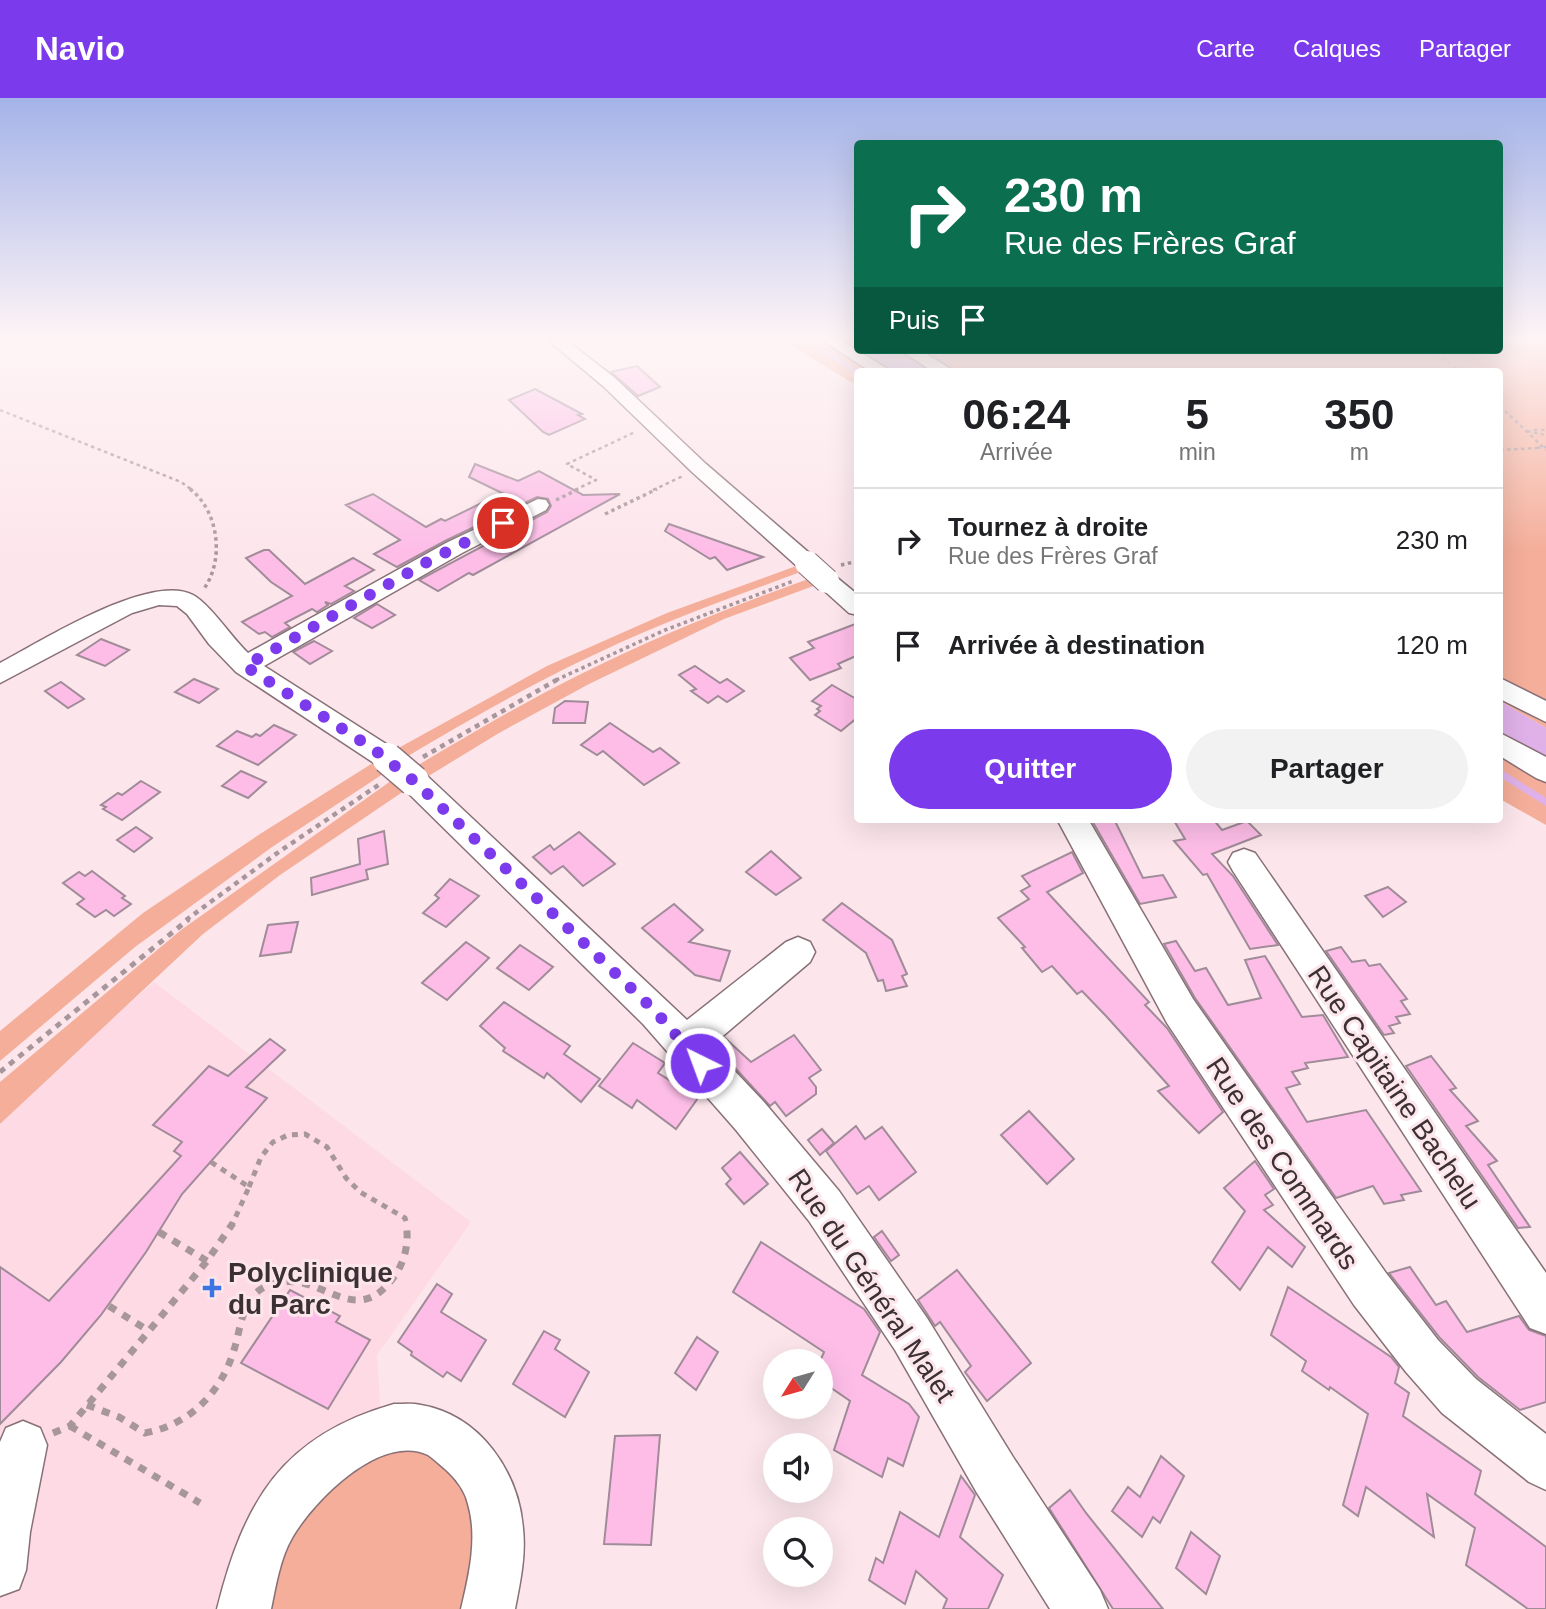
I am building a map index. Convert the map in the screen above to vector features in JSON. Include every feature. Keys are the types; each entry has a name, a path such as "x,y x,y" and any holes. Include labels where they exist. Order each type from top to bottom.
{"street":[{"path":"639,411 699,468 854,605"},
{"path":"245,666 427,562 538,505"},
{"path":"0,674 140,601 172,597 189,602"},
{"name":"Rue du Général Malet","path":"189,602 245,666 401,769 656,1012 750,1116 824,1206 911,1334 995,1475 1082,1609"},
{"path":"1503,689 1546,713"},
{"path":"1503,745 1546,771"},
{"name":"Rue des Commards","path":"1074,823 1180,1011 1370,1289 1422,1356 1459,1396 1546,1465"},
{"name":"Rue Capitaine Bachelu","path":"1244,862 1546,1311"},
{"path":"684,1045 798,952"},
{"path":"244,1609 255,1560 280,1510 313,1470 351,1442 389,1429 426,1429 458,1444 482,1474 496,1514 498,1563 488,1609"},
{"path":"1,1545 23,1445"}],"path":[{"path":"2,411 181,482 194,491 202,500 210,518 215,548 214,565 206,587 189,602"},
{"path":"1505,411 1546,448"},
{"path":"538,505 551,502 596,480 567,464 653,424"},
{"path":"1526,430 1546,433"},
{"path":"1503,450 1546,448"},
{"path":"605,514 699,468"},
{"path":"87,1405 119,1418 145,1433 170,1428 205,1401 222,1377 233,1353 239,1324 249,1301 261,1289 277,1280 318,1287 355,1302 370,1301 382,1296 393,1281 407,1245 408,1230 405,1218 354,1187 339,1169 328,1149 314,1135 291,1133 268,1146 257,1164 231,1227 207,1261 87,1405 70,1426 200,1503"},
{"path":"211,1162 249,1188"},
{"path":"159,1232 207,1261"},
{"path":"108,1306 149,1331"}],"shaded area":[{"path":"1503,411 1546,411 1546,728 1503,703"},
{"path":"799,565 806,570 627,639 562,670 403,759 393,751 547,666 667,613"},
{"path":"811,578 816,585 724,619 589,684 499,733 422,780 410,770 517,707 611,659 696,622"},
{"path":"1503,703 1546,728 1546,766 1503,741"},
{"path":"1503,740 1546,766 1546,825 1503,801"},
{"path":"376,761 389,770 272,847 135,947 0,1061 0,1031 143,913 260,834"},
{"path":"395,778 407,789 280,875 203,934 0,1124 0,1082 181,930"},
{"name":"Polyclinique du Parc","path":"154,982 471,1222 377,1355 381,1416 237,1609 0,1609 0,1124 76,1050"},
{"path":"350,1442 458,1444 488,1609 244,1609"}],"building":[{"path":"520,411 575,411 585,419 549,435"},
{"path":"475,464 518,481 539,471 583,495 620,494 473,575 469,573 438,591 419,580 547,512 551,506 548,499 537,497 397,567 374,554 400,540 346,505 373,494 426,527 441,519 445,521 502,493 469,477"},
{"path":"669,524 763,557 727,570 715,557 710,559 665,531"},
{"path":"269,550 305,584 353,558 374,570 345,586 354,591 331,604 325,602 328,605 317,612 312,609 285,623 290,627 272,637 265,632 259,634 242,622 292,596 271,582 246,558"},
{"path":"377,604 395,615 372,628 354,618"},
{"path":"854,625 854,657 838,664 841,668 810,680 790,658 814,648 808,642"},
{"path":"101,639 129,650 105,666 77,655"},
{"path":"314,641 332,651 310,664 293,652"},
{"path":"695,666 720,683 727,679 744,691 727,702 718,696 708,703 691,691 696,689 679,675"},
{"path":"194,679 218,689 199,703 175,692"},
{"path":"61,682 84,699 68,708 45,691"},
{"path":"832,685 854,698 854,720 841,731 815,715 821,706 812,701"},
{"path":"565,701 588,702 585,723 553,723 555,708"},
{"path":"610,723 653,752 660,748 679,763 644,785 603,751 597,755 581,745"},
{"path":"274,725 296,735 258,765 217,746 237,731 252,737 256,734 260,736"},
{"path":"241,771 266,782 248,798 222,786"},
{"path":"141,781 160,792 122,820 103,809 106,807 101,805 118,793 122,795"},
{"path":"1093,823 1116,823 1143,878 1163,875 1176,897 1140,904"},
{"path":"1175,823 1216,823 1222,830 1249,823 1261,835 1212,854 1233,876 1278,945 1250,949 1207,874 1203,875 1174,841 1185,839"},
{"path":"136,827 152,838 134,852 117,840"},
{"path":"384,831 388,864 366,870 368,879 312,895 311,878 360,864 358,839"},
{"path":"579,832 615,864 583,886 563,866 551,874 533,857 550,845 554,850"},
{"path":"771,851 801,878 776,895 746,872"},
{"path":"1072,852 1083,873 1047,892 1149,1002 1145,1005 1167,1028 1223,1112 1199,1133 1158,1091 1169,1086 1107,1017 1082,991 1077,994 1052,966 1042,972 1022,948 1025,947 998,918 1029,899 1021,891 1030,886 1022,876"},
{"path":"92,871 125,896 122,898 131,904 114,916 106,910 95,917 77,904 84,899 63,883 79,872 85,876"},
{"path":"450,879 479,896 446,927 423,913 439,898 435,895"},
{"path":"1388,887 1406,902 1383,917 1365,896"},
{"path":"842,903 892,940 907,974 902,976 907,986 886,991 883,980 878,981 866,953 823,920"},
{"path":"674,904 703,930 689,942 730,951 720,981 695,975 642,928"},
{"path":"298,922 291,952 260,956 268,925"},
{"path":"1176,941 1195,971 1206,968 1228,1005 1261,998 1245,960 1265,956 1302,1017 1323,1015 1348,1057 1305,1063 1308,1068 1292,1072 1300,1084 1286,1088 1307,1122 1366,1110 1421,1191 1401,1195 1404,1200 1384,1204 1373,1186 1336,1198 1195,998 1164,944"},
{"path":"466,942 489,958 447,1000 422,983"},
{"path":"520,945 553,967 529,990 497,968"},
{"path":"1341,947 1352,962 1365,960 1369,966 1380,964 1407,999 1401,1001 1410,1014 1396,1017 1400,1023 1389,1026 1394,1033 1384,1035 1326,951"},
{"path":"504,1002 570,1046 564,1054 600,1079 581,1102 547,1073 544,1078 503,1051 505,1048 480,1026"},
{"path":"794,1035 821,1070 809,1078 816,1087 816,1094 786,1116 775,1102 770,1106 715,1046 725,1038 751,1062"},
{"path":"270,1039 285,1050 246,1087 267,1098 182,1194 146,1252 101,1315 61,1362 0,1424 0,1267 49,1301 181,1156 174,1151 182,1142 153,1125 209,1066 228,1076"},
{"path":"633,1043 665,1063 658,1073 698,1098 676,1129 637,1100 632,1108 599,1086"},
{"path":"1431,1056 1456,1088 1450,1090 1478,1121 1466,1126 1497,1161 1488,1165 1530,1227 1518,1228 1406,1066"},
{"path":"1029,1111 1074,1159 1047,1184 1001,1135"},
{"path":"856,1126 865,1139 882,1127 916,1172 879,1200 869,1186 857,1194 826,1151"},
{"path":"822,1129 834,1143 820,1155 808,1140"},
{"path":"740,1152 768,1184 744,1204 726,1184 731,1179 722,1168"},
{"path":"1255,1161 1274,1189 1265,1195 1273,1205 1264,1210 1305,1247 1292,1267 1268,1247 1240,1290 1212,1262 1245,1211 1224,1188"},
{"path":"882,1231 899,1255 891,1261 874,1237"},
{"path":"761,1242 864,1309 880,1332 862,1375 909,1404 919,1417 903,1466 888,1458 882,1477 834,1450 850,1401 833,1389 833,1349 819,1349 733,1292"},
{"path":"1410,1267 1436,1305 1446,1301 1467,1332 1519,1316 1529,1330 1546,1336 1546,1402 1520,1410 1478,1377 1440,1338 1389,1273"},
{"path":"957,1270 1031,1363 987,1401 965,1372 971,1366 940,1322 935,1326 918,1300"},
{"path":"437,1284 452,1294 441,1312 486,1340 461,1381 447,1372 443,1377 411,1355 412,1352 398,1342"},
{"path":"1288,1287 1391,1357 1399,1367 1395,1383 1409,1393 1403,1416 1481,1471 1475,1494 1546,1547 1546,1609 1528,1609 1466,1565 1475,1528 1427,1494 1434,1537 1366,1487 1358,1516 1343,1505 1368,1414 1302,1371 1306,1361 1271,1335"},
{"path":"290,1290 340,1316 336,1322 370,1340 328,1409 241,1363"},
{"path":"544,1331 560,1340 555,1349 589,1372 565,1417 513,1384"},
{"path":"697,1337 718,1352 696,1390 675,1373"},
{"path":"660,1435 651,1545 604,1544 615,1436"},
{"path":"1161,1456 1184,1476 1160,1523 1153,1517 1142,1537 1112,1511 1128,1487 1140,1497"},
{"path":"961,1476 975,1495 960,1537 1003,1575 988,1609 943,1609 947,1599 916,1571 905,1604 869,1580 876,1558 883,1563 900,1512 939,1537"},
{"path":"1070,1490 1163,1609 1113,1609 1049,1508"},
{"path":"1191,1532 1220,1556 1206,1594 1176,1568"}],"waterway":[{"path":"1503,775 1546,802"}],"place":[{"name":"Polyclinique du Parc","path":"212,1288"}],"route":[{"path":"503,523 427,562 245,666 387,758 414,781 472,833 656,1012 700,1063"}]}
